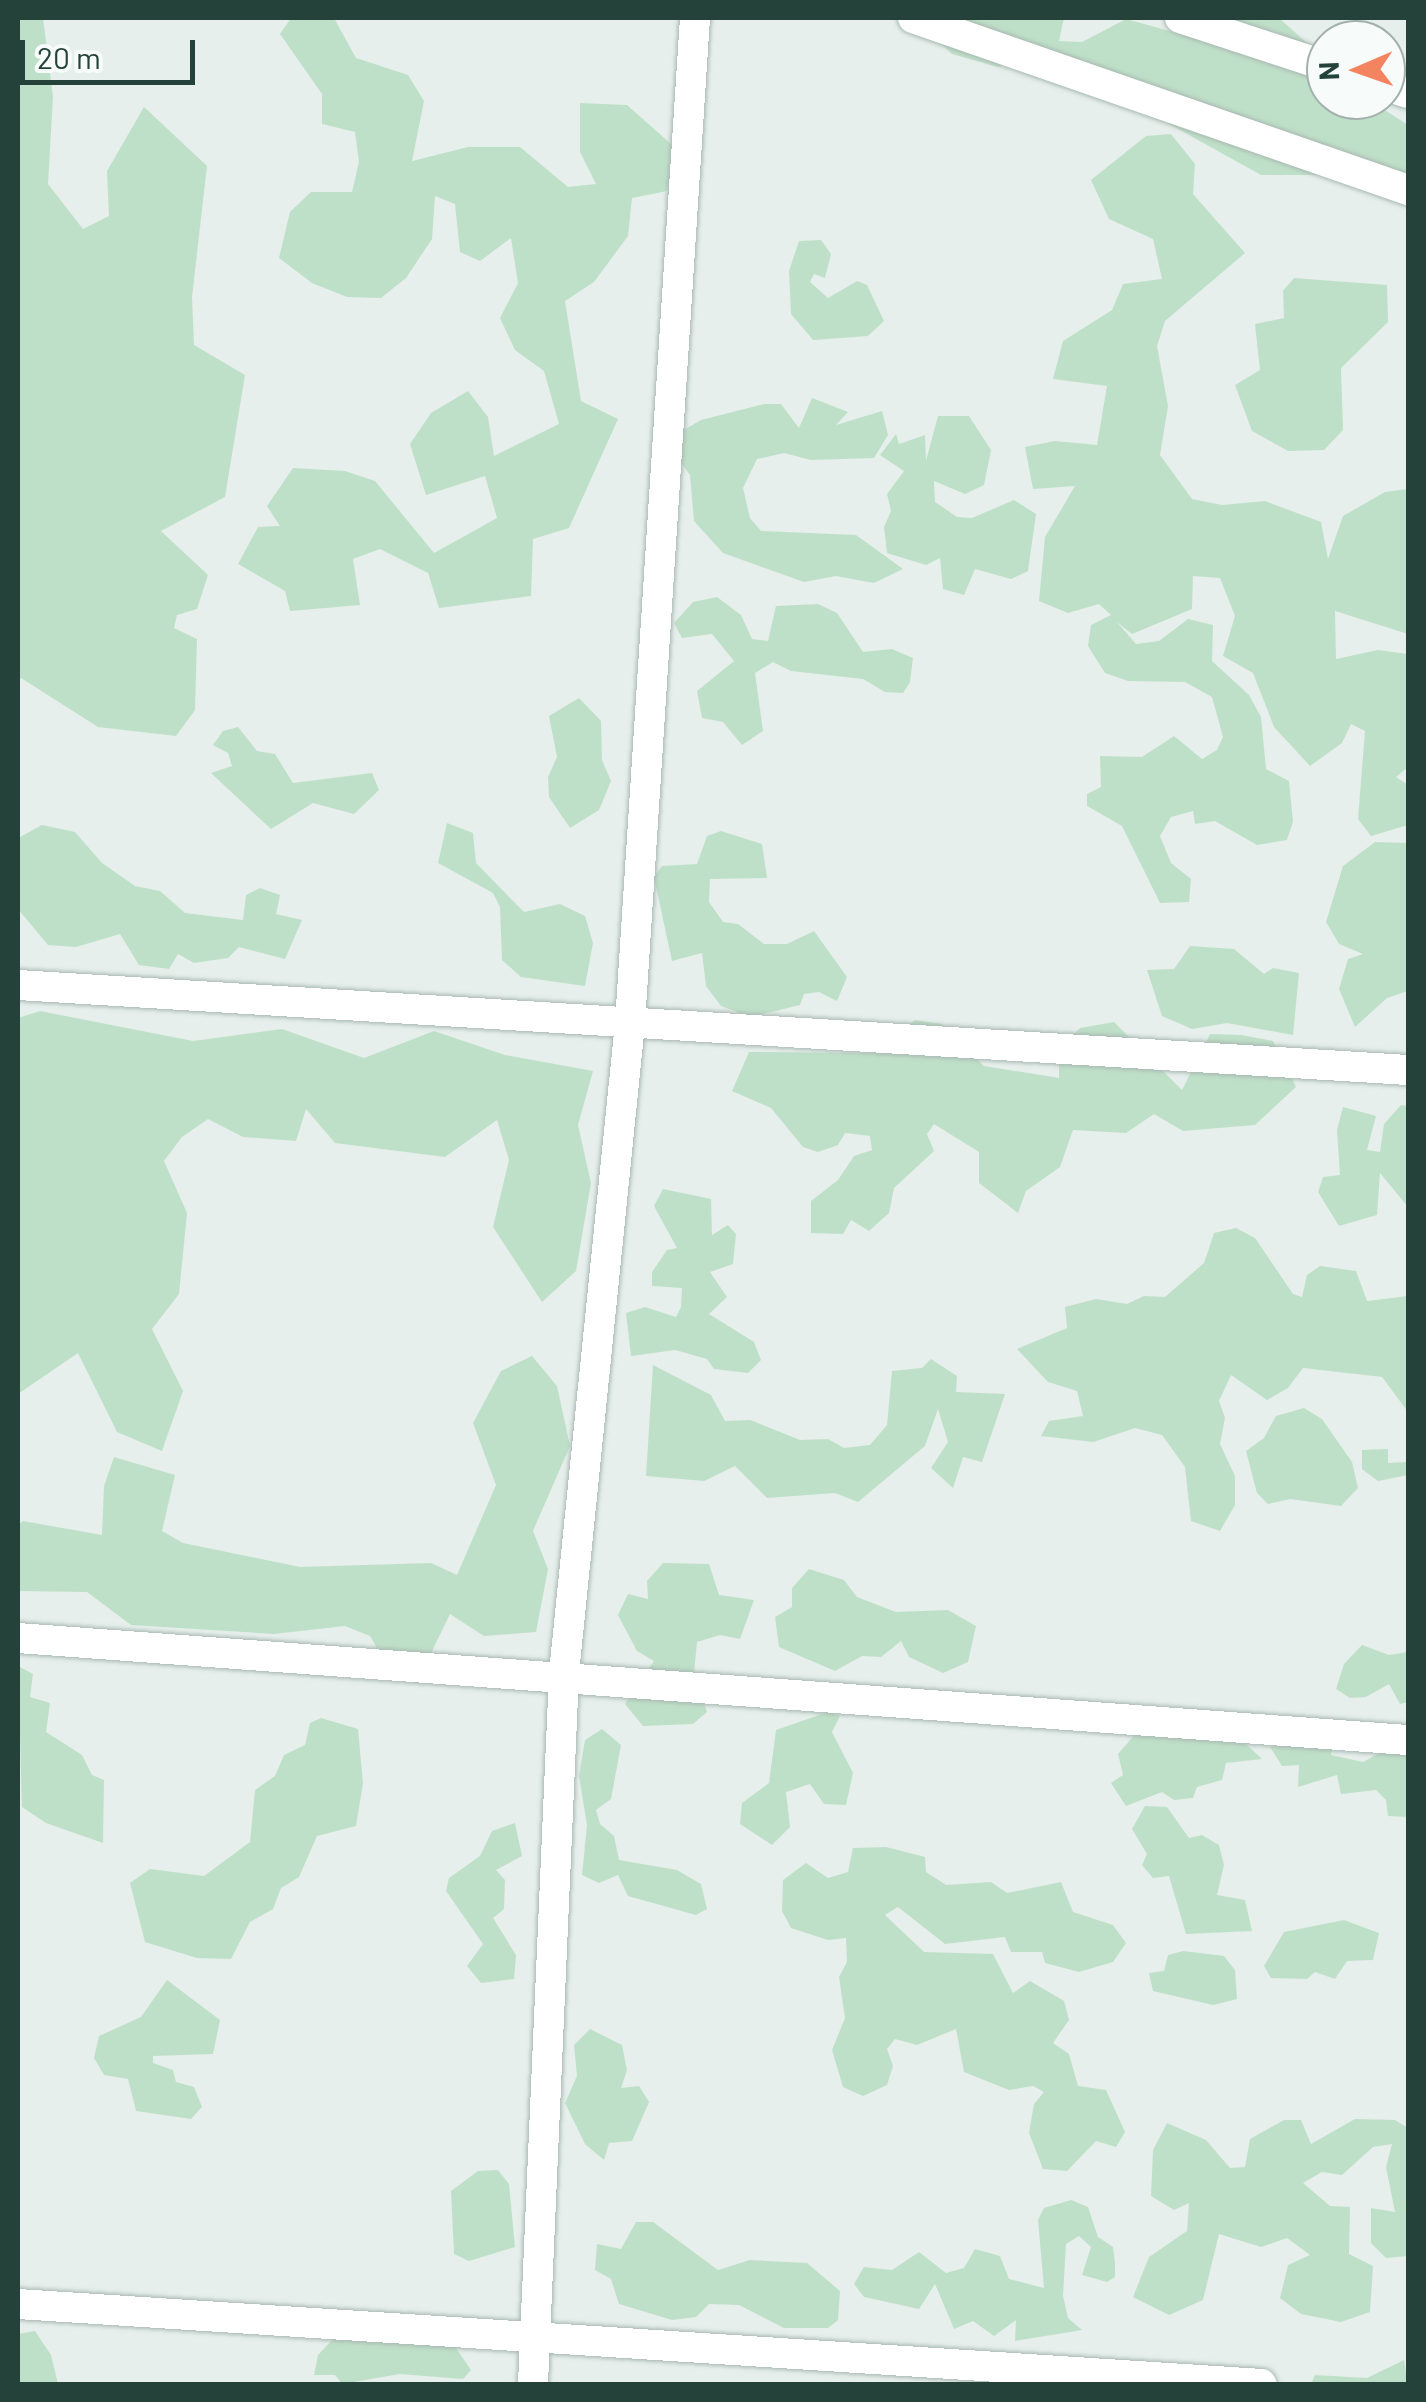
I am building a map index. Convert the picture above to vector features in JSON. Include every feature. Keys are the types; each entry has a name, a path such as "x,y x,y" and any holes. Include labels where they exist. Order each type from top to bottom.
{"street":[{"path":"533,2384 564,1673 630,1022 695,18"},
{"path":"913,18 1408,190"},
{"path":"1180,18 1306,59"},
{"path":"18,985 1408,1070"},
{"path":"18,1638 564,1673 1408,1740"},
{"path":"18,2304 1260,2384"}],"green space":[{"path":"18,18 43,18 53,97 48,184 83,229 109,216 107,171 144,107 207,166 192,297 194,345 245,375 225,497 161,531 208,575 197,609 177,615 174,628 197,639 195,710 176,736 98,727 21,678 18,683"},
{"path":"291,18 334,18 356,58 408,75 424,101 412,161 468,147 520,147 568,187 596,184 580,152 580,103 627,105 679,151 667,191 632,198 628,236 594,282 565,301 581,401 618,419 569,528 533,539 531,596 439,608 428,573 380,549 353,559 360,605 290,611 285,591 238,564 258,527 280,526 267,506 293,468 345,471 375,481 434,553 497,518 485,476 426,495 410,444 431,413 468,391 488,417 494,456 559,424 544,371 515,350 500,318 518,283 511,238 480,261 460,252 455,204 435,196 432,239 406,278 381,298 347,297 312,283 279,258 290,212 311,192 352,192 359,162 355,132 322,124 322,94 280,34"},
{"path":"914,18 1064,18 1059,41 1082,42 1126,19 1195,38 1212,18 1279,18 1306,42 1306,120 1400,120 1408,125 1408,191 1334,175 1261,175 1043,54 998,67 952,54"},
{"path":"1171,134 1195,164 1193,194 1245,253 1165,321 1157,346 1168,406 1160,455 1192,499 1222,505 1265,501 1321,522 1328,559 1343,516 1385,492 1408,489 1408,634 1335,611 1336,659 1378,650 1408,654 1408,767 1396,777 1408,785 1408,825 1371,836 1358,819 1365,731 1351,724 1342,743 1310,766 1274,727 1253,673 1223,656 1235,616 1220,578 1193,576 1192,609 1132,634 1117,622 1136,644 1159,641 1188,619 1213,625 1212,661 1249,695 1261,717 1266,769 1289,781 1293,822 1287,840 1257,845 1215,821 1195,824 1193,811 1171,817 1160,836 1171,863 1191,879 1189,902 1160,903 1122,826 1087,806 1087,794 1101,787 1100,756 1142,757 1174,736 1202,759 1217,750 1223,737 1212,697 1185,682 1128,681 1105,673 1088,646 1091,625 1111,615 1099,604 1068,613 1039,601 1045,537 1075,486 1033,489 1025,447 1055,441 1097,445 1107,386 1053,379 1063,341 1112,310 1123,284 1162,279 1153,239 1109,219 1091,180 1146,136"},
{"path":"821,240 831,254 825,278 814,274 810,282 828,298 857,281 867,285 884,321 868,336 813,340 791,314 789,271 799,241"},
{"path":"1294,278 1387,285 1388,322 1341,368 1343,430 1324,450 1288,451 1252,431 1235,385 1260,370 1255,324 1284,318 1283,291"},
{"path":"812,398 848,412 836,425 882,411 888,435 874,458 811,460 784,453 757,459 743,488 750,518 761,531 856,535 903,569 874,583 836,576 804,582 723,553 694,521 690,475 665,441 701,420 764,404 781,404 799,428"},
{"path":"938,416 969,416 991,450 984,485 965,494 934,481 935,502 957,517 972,518 1014,500 1036,514 1028,571 1011,579 975,569 964,595 943,589 940,558 926,565 887,553 884,527 891,511 887,494 904,471 880,455 896,434 899,444 925,435 926,461"},
{"path":"717,597 741,615 752,639 768,641 776,606 818,604 837,613 863,652 892,649 913,658 910,682 903,693 885,692 863,679 791,671 773,662 755,673 763,731 742,745 723,722 702,718 697,691 734,661 712,634 682,638 674,623 693,602"},
{"path":"579,698 601,721 602,760 611,781 599,810 570,828 549,797 548,777 557,757 549,716"},
{"path":"238,727 257,751 275,754 293,783 372,773 379,790 354,814 313,803 271,829 211,773 232,766 228,753 213,745 223,731"},
{"path":"447,823 473,833 476,863 524,912 560,904 585,916 593,943 585,986 521,977 502,960 500,907 493,893 438,863"},
{"path":"42,825 75,832 102,863 135,886 160,891 185,913 243,920 246,895 260,888 280,895 276,914 302,920 285,959 239,947 228,958 194,963 178,954 169,969 139,965 120,934 76,947 48,945 18,909 18,838"},
{"path":"721,831 762,844 767,878 710,879 709,902 723,922 738,924 764,944 787,944 814,931 847,977 837,1001 819,992 804,994 800,1005 751,1017 721,1006 706,986 702,953 672,961 654,877 662,866 697,864 707,836"},
{"path":"1375,842 1408,843 1408,991 1387,998 1355,1027 1339,989 1348,959 1363,954 1339,944 1326,922 1343,866"},
{"path":"1190,946 1234,949 1264,974 1273,968 1299,973 1293,1035 1227,1023 1192,1029 1162,1016 1147,970 1174,969"},
{"path":"40,1011 193,1041 282,1029 364,1058 434,1031 505,1055 593,1071 578,1125 591,1183 576,1271 542,1302 493,1227 509,1160 497,1120 445,1157 335,1143 306,1109 296,1141 243,1137 208,1119 182,1137 164,1161 187,1213 179,1294 152,1329 183,1391 162,1451 117,1432 78,1353 18,1394 18,1018"},
{"path":"915,1020 941,1024 984,1066 1059,1078 1059,1048 1080,1028 1114,1022 1182,1090 1210,1034 1241,1035 1273,1041 1296,1087 1255,1125 1183,1131 1154,1114 1126,1133 1073,1130 1060,1167 1026,1191 1018,1213 979,1183 979,1152 934,1124 927,1134 934,1151 894,1188 889,1213 869,1231 851,1220 843,1234 811,1233 811,1201 838,1180 854,1156 872,1150 870,1136 845,1133 838,1145 818,1152 803,1147 771,1108 732,1091 749,1052 873,1053"},
{"path":"1401,1105 1408,1106 1408,1207 1380,1173 1377,1215 1339,1226 1318,1192 1323,1177 1340,1175 1337,1130 1343,1107 1376,1116 1367,1150 1380,1152 1384,1124"},
{"path":"663,1189 711,1199 712,1235 728,1225 736,1234 733,1264 710,1272 727,1297 709,1314 754,1342 761,1360 748,1373 714,1369 707,1359 675,1350 631,1356 626,1313 645,1307 676,1317 681,1307 682,1288 652,1286 652,1272 667,1250 677,1248 654,1206"},
{"path":"1236,1228 1255,1238 1293,1294 1302,1297 1307,1275 1320,1266 1356,1271 1367,1301 1408,1296 1408,1412 1382,1377 1303,1368 1288,1388 1267,1400 1231,1375 1219,1401 1225,1418 1220,1444 1235,1476 1235,1505 1220,1531 1191,1521 1185,1467 1162,1435 1135,1428 1093,1442 1041,1436 1049,1421 1083,1416 1077,1391 1048,1382 1017,1349 1067,1328 1065,1307 1096,1299 1127,1304 1144,1296 1165,1297 1204,1263 1214,1233"},
{"path":"532,1356 557,1386 570,1446 533,1531 548,1569 536,1632 484,1636 450,1614 416,1684 380,1653 370,1636 345,1626 274,1634 131,1625 87,1592 18,1591 18,1525 23,1521 102,1535 104,1486 114,1457 175,1475 162,1531 183,1543 300,1567 431,1563 457,1575 496,1485 473,1423 501,1371"},
{"path":"931,1359 957,1376 956,1392 1005,1394 982,1462 963,1457 953,1488 931,1468 948,1442 938,1409 925,1446 858,1502 835,1493 767,1498 735,1466 704,1481 646,1476 653,1365 711,1395 725,1421 750,1420 800,1440 828,1439 844,1448 870,1445 887,1425 892,1371 922,1368"},
{"path":"1304,1408 1322,1419 1352,1462 1358,1488 1341,1506 1290,1499 1268,1504 1257,1493 1246,1451 1264,1438 1276,1416"},
{"path":"1388,1449 1388,1463 1408,1462 1408,1475 1378,1481 1362,1469 1362,1450"},
{"path":"663,1563 709,1564 719,1595 754,1600 740,1639 720,1635 697,1642 694,1674 707,1712 693,1724 643,1726 625,1704 654,1661 637,1651 618,1615 628,1594 648,1599 647,1581"},
{"path":"809,1569 844,1580 857,1597 896,1612 948,1610 976,1626 968,1662 943,1673 909,1657 901,1641 881,1657 862,1656 835,1671 779,1647 775,1617 792,1607 792,1588"},
{"path":"1362,1645 1389,1655 1408,1652 1408,1702 1400,1704 1389,1684 1366,1697 1350,1698 1336,1689 1344,1664"},
{"path":"18,1666 33,1674 30,1697 50,1703 46,1732 82,1755 92,1775 104,1780 103,1843 46,1823 22,1807"},
{"path":"828,1712 840,1716 832,1732 853,1773 846,1805 824,1804 810,1784 786,1792 790,1827 772,1845 740,1824 742,1803 769,1783 776,1730"},
{"path":"321,1718 358,1729 363,1783 356,1826 317,1836 299,1877 281,1888 273,1909 250,1922 231,1959 197,1958 145,1942 130,1883 150,1869 204,1876 250,1842 255,1790 275,1776 284,1755 305,1745 310,1723"},
{"path":"602,1729 621,1745 611,1799 596,1810 600,1824 614,1836 619,1860 677,1870 701,1884 707,1909 696,1915 628,1896 618,1875 599,1883 582,1875 587,1825 579,1776 585,1740"},
{"path":"1138,1731 1207,1734 1245,1743 1262,1759 1226,1763 1222,1780 1197,1787 1193,1798 1174,1800 1162,1792 1126,1806 1111,1783 1123,1775 1118,1754"},
{"path":"1299,1739 1333,1743 1331,1755 1363,1762 1389,1748 1408,1748 1408,1817 1388,1816 1386,1800 1376,1790 1341,1794 1337,1775 1298,1787 1299,1765 1282,1766 1270,1747"},
{"path":"1145,1806 1167,1807 1189,1838 1202,1835 1219,1845 1224,1865 1217,1895 1245,1900 1252,1931 1186,1934 1169,1876 1153,1878 1142,1865 1147,1854 1132,1829"},
{"path":"515,1823 522,1856 496,1870 505,1880 504,1909 493,1918 516,1955 514,1979 481,1983 467,1966 483,1944 446,1891 449,1878 480,1856 492,1831"},
{"path":"886,1847 925,1857 926,1872 946,1885 991,1882 1007,1893 1061,1882 1073,1912 1113,1925 1126,1943 1113,1962 1079,1972 1045,1963 1042,1952 1011,1952 1005,1937 945,1944 898,1907 885,1915 924,1952 993,1954 1013,1993 1030,1981 1064,2001 1069,2020 1053,2043 1069,2054 1078,2086 1106,2090 1125,2132 1116,2147 1096,2141 1067,2171 1043,2169 1029,2133 1034,2104 1044,2092 1033,2086 1009,2090 964,2072 956,2029 917,2045 895,2039 887,2049 893,2066 887,2085 863,2096 843,2087 832,2050 845,2018 839,1977 847,1962 846,1938 828,1940 791,1928 782,1911 783,1880 806,1863 828,1878 848,1872 853,1848"},
{"path":"1344,1920 1379,1933 1373,1960 1347,1961 1335,1979 1315,1972 1307,1979 1271,1978 1264,1966 1284,1932"},
{"path":"1183,1951 1224,1956 1235,1970 1237,1999 1213,2005 1153,1991 1149,1973 1164,1971 1168,1955"},
{"path":"167,1980 220,2020 213,2054 153,2056 153,2063 173,2070 176,2082 194,2087 202,2107 191,2119 136,2111 128,2079 104,2075 94,2058 99,2036 141,2017"},
{"path":"590,2029 622,2045 627,2070 621,2088 639,2086 649,2102 632,2141 609,2143 604,2160 585,2144 565,2103 577,2076 574,2045"},
{"path":"1355,2119 1395,2120 1408,2128 1408,2256 1386,2258 1371,2243 1371,2208 1395,2212 1386,2167 1392,2144 1373,2147 1342,2175 1322,2172 1303,2183 1330,2206 1350,2207 1349,2254 1373,2266 1370,2312 1341,2322 1301,2314 1280,2298 1288,2265 1310,2255 1287,2238 1261,2247 1219,2234 1203,2300 1169,2315 1133,2297 1149,2257 1187,2231 1189,2203 1174,2210 1151,2196 1153,2150 1167,2123 1206,2140 1230,2168 1245,2167 1250,2139 1284,2120 1301,2120 1311,2144"},
{"path":"498,2170 509,2184 515,2247 469,2261 454,2254 451,2191 478,2171"},
{"path":"1071,2200 1088,2207 1098,2237 1113,2247 1115,2263 1115,2277 1107,2282 1082,2275 1091,2247 1079,2236 1066,2244 1063,2296 1068,2318 1082,2330 1015,2341 1016,2320 994,2336 973,2321 954,2329 935,2284 919,2309 864,2297 854,2284 864,2267 892,2270 919,2252 946,2273 964,2268 975,2249 1000,2256 1009,2279 1044,2288 1038,2220 1044,2208"},
{"path":"636,2222 653,2222 718,2270 750,2260 807,2263 840,2291 838,2320 828,2328 784,2328 739,2305 709,2304 696,2317 672,2320 619,2304 611,2279 595,2270 597,2244 621,2249"},
{"path":"35,2331 51,2355 58,2384 18,2384 18,2334"},
{"path":"334,2338 452,2342 471,2370 463,2379 400,2374 342,2384 335,2375 314,2375 318,2355"},
{"path":"1404,2360 1408,2384 1311,2384 1315,2375 1367,2378"}]}
